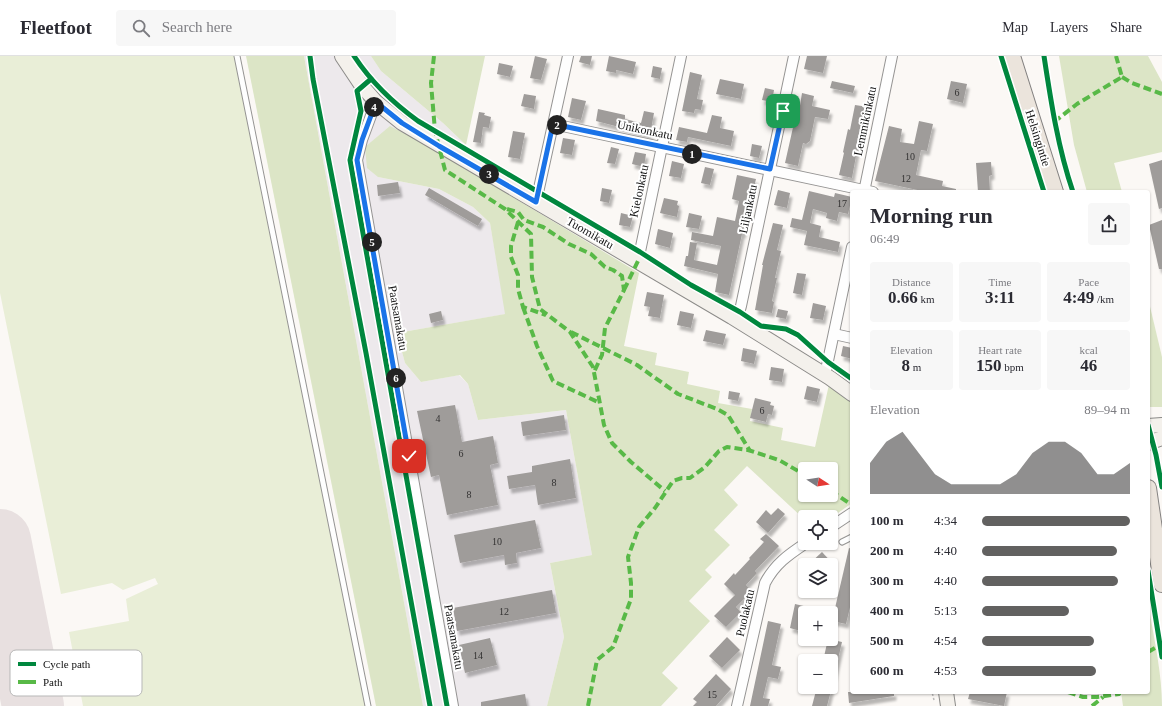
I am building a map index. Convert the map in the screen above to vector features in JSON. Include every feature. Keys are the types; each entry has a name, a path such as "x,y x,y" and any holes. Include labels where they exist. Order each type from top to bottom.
{"main road":[{"name":"Helsingintie","path":"1011,56 1054,190"},
{"path":"1150,502 1162,584"},
{"path":"1150,547 1162,592"}],"street":[{"name":"Tuomikatu","path":"342,56 362,86 376,102 402,123 737,320 825,375 850,393"},
{"path":"536,202 568,56"},
{"name":"Kielonkatu","path":"638,261 681,56"},
{"name":"Liljankatu","path":"737,320 794,56"},
{"name":"Lemmikinkatu","path":"867,190 892,56"},
{"name":"Paatsamakatu","path":"376,102 362,140 357,160 454,706"},
{"name":"Unikonkatu","path":"553,124 770,169 863,190"},
{"path":"825,375 850,257"},
{"path":"834,334 850,338"},
{"path":"1150,426 1162,425"},
{"path":"1150,442 1162,438"},
{"path":"838,522 850,514"},
{"name":"Puolakatu","path":"737,706 766,583 771,572 780,562 798,548"},
{"path":"946,694 948,706"}],"lane":[{"path":"237,56 368,706"},
{"path":"842,542 850,538"}],"path":[{"path":"932,694 934,700"}],"shaded area":[{"path":"304,56 371,56 381,71 443,123 466,145 458,164 423,143 412,139 378,177 439,189 473,207 490,223 506,314 397,333 405,363 421,382 459,375 468,384 478,420 566,410 592,555 550,563 564,637 547,706 423,706"}],"green space":[{"path":"0,56 240,56 370,706 83,706 81,696 142,696 142,650 72,650 69,632 129,621 126,599 158,584 155,578 123,590 112,583 61,594 0,293"},
{"path":"246,56 304,56 423,706 376,706"},
{"path":"371,56 485,56 466,145 443,123 381,71"},
{"path":"1059,56 1148,56 1162,82 1162,152 1114,163 1121,190 1086,190 1074,145"},
{"path":"390,126 423,143 639,273 624,346 657,353 655,365 689,372 687,384 720,391 718,403 752,409 750,421 783,428 781,440 815,447 830,380 850,396 850,504 838,513 838,510 798,510 798,513 747,466 724,490 738,505 714,530 730,545 705,570 712,577 689,601 710,621 662,673 678,688 661,706 547,706 564,637 550,563 592,555 566,410 478,420 468,384 460,375 421,382 405,363 397,333 505,314 490,223 473,207 439,189 378,177 367,168 365,147"},
{"path":"1150,306 1162,357 1162,407 1150,407"},
{"path":"1150,614 1161,683 1162,706 1123,706 1121,694 1150,694"}],"building":[{"path":"535,56 547,59 541,80 530,78"},
{"path":"581,56 592,56 590,65 579,62"},
{"path":"609,56 636,62 633,74 616,70 616,73 606,71"},
{"path":"807,56 827,56 823,73 804,69"},
{"path":"499,63 513,66 510,77 497,74"},
{"path":"653,66 662,68 660,79 651,77"},
{"path":"690,72 702,75 697,99 703,100 701,110 695,109 694,113 682,111"},
{"path":"720,79 744,84 741,99 716,94"},
{"path":"832,81 855,86 853,93 830,88"},
{"path":"951,81 967,84 963,103 947,99"},
{"path":"765,88 774,90 772,102 762,100"},
{"path":"802,93 814,96 812,106 830,110 828,119 815,117 810,141 806,144 803,143 798,166 785,163 794,123 797,124"},
{"path":"524,94 536,96 534,109 521,106"},
{"path":"572,98 586,101 581,120 568,117"},
{"path":"855,105 868,107 852,178 839,175 848,129 850,130"},
{"path":"598,109 625,115 625,119 641,123 644,111 654,113 650,135 596,121"},
{"path":"479,112 485,113 484,115 491,117 489,128 483,127 481,143 473,142"},
{"path":"712,115 722,117 720,128 734,131 731,146 688,137 687,142 676,140 679,127 707,133"},
{"path":"919,121 933,124 927,151 921,150 916,175 943,181 942,186 956,190 918,190 875,181 889,126 902,129 900,142 914,144"},
{"path":"513,131 525,133 520,159 508,157"},
{"path":"563,138 575,140 572,155 560,153"},
{"path":"752,144 762,146 759,158 750,156"},
{"path":"611,147 619,149 615,164 607,163"},
{"path":"635,152 646,154 644,167 632,164"},
{"path":"1162,160 1162,208 1159,209 1149,164"},
{"path":"672,161 684,164 681,178 669,176"},
{"path":"991,162 992,175 989,176 990,190 978,190 976,163"},
{"path":"705,167 714,169 710,185 701,183"},
{"path":"737,175 756,179 729,295 715,292 718,274 684,266 686,256 688,256 690,242 697,243 694,260 717,265 721,246 691,240 692,232 713,236 717,217 735,221 739,201 732,199"},
{"path":"398,182 400,193 378,196 377,185"},
{"path":"429,188 482,219 478,226 425,195"},
{"path":"602,188 612,190 609,203 600,201"},
{"path":"778,190 790,193 787,208 774,205"},
{"path":"809,191 834,197 835,193 850,197 848,214 839,212 837,221 826,218 827,213 813,209 810,223 821,226 819,237 840,242 838,252 804,245 807,231 790,227 792,218 802,220"},
{"path":"664,198 678,201 677,205 679,206 677,217 660,213"},
{"path":"621,213 633,216 630,227 619,225"},
{"path":"689,213 702,216 699,229 686,227"},
{"path":"1162,220 1162,269 1159,269 1150,225"},
{"path":"773,223 783,225 777,250 781,251 775,278 777,278 772,301 774,302 772,313 755,310 762,265"},
{"path":"658,229 673,233 670,248 655,244"},
{"path":"797,273 806,274 802,295 793,293"},
{"path":"647,292 664,295 660,318 648,316 650,307 644,306"},
{"path":"813,303 826,306 823,320 810,318"},
{"path":"778,309 788,311 786,319 776,317"},
{"path":"441,311 443,320 431,323 429,314"},
{"path":"680,311 694,314 691,328 677,325"},
{"path":"706,330 726,334 723,345 703,341"},
{"path":"843,346 850,348 850,358 841,356"},
{"path":"743,348 757,351 754,364 741,361"},
{"path":"771,367 784,369 782,382 769,380"},
{"path":"807,386 820,389 817,402 804,399"},
{"path":"729,391 740,393 738,401 728,399"},
{"path":"755,398 771,402 770,405 774,406 772,415 768,414 766,422 750,418"},
{"path":"455,405 462,442 493,436 498,463 490,465 498,505 447,515 439,475 431,477 417,411"},
{"path":"564,415 566,430 523,436 521,422"},
{"path":"570,459 576,498 538,505 535,485 509,489 507,476 532,472 532,466"},
{"path":"778,508 785,514 768,533 756,522 766,510 771,515"},
{"path":"535,520 541,548 516,553 517,563 505,565 504,555 460,563 454,535"},
{"path":"766,534 779,546 755,571 757,573 746,585 752,591 736,607 741,612 726,627 714,616 735,595 724,584 750,559 749,558 764,542 760,539"},
{"path":"849,548 850,607 846,624 838,622 838,606 835,606"},
{"path":"822,552 828,558 816,558"},
{"path":"552,590 556,613 457,631 453,608"},
{"path":"795,604 804,606 798,606 798,630 790,628"},
{"path":"768,621 781,624 772,665 781,667 778,679 768,677 763,698 770,699 768,706 750,706"},
{"path":"727,637 740,650 722,668 709,656"},
{"path":"490,638 497,665 465,673 459,645"},
{"path":"838,641 842,642 838,660 838,654 825,654 826,646 838,646"},
{"path":"716,674 731,689 716,706 693,706 697,702 693,699"},
{"path":"848,692 850,692 850,694 894,694 894,696 849,703"},
{"path":"525,694 527,706 481,706 481,702"},
{"path":"815,694 830,694 827,706 812,706"},
{"path":"969,694 1007,694 1004,706 968,699"}],"runway":[{"path":"0,540 22,650"},
{"path":"31,696 33,706"}],"marked path":[{"path":"434,56 431,83 435,131 445,170 505,209 531,234 532,277 540,309 570,332 593,367 604,425 612,443 631,462 665,491"},
{"path":"1054,122 1077,104 1122,77 1116,56"},
{"path":"1122,77 1132,83 1162,94"},
{"path":"507,209 518,212 524,220 543,227 569,244 591,254 605,267 622,276 624,290 605,328 602,355 594,372"},
{"path":"518,222 511,246 511,257 518,275 518,289 523,307 546,315"},
{"path":"624,290 638,261"},
{"path":"523,307 537,346 553,381 600,403"},
{"path":"571,332 637,365 678,394 717,409 728,415 750,451"},
{"path":"588,706 597,660 613,647 631,599 628,557 639,527 655,508 673,481 682,478 690,478 705,467 719,451 727,447 748,450 779,460 798,471"},
{"path":"838,496 850,504"},
{"path":"1150,651 1160,645"},
{"path":"1074,694 1083,697 1119,694"},
{"path":"1092,706 1103,697"}],"cycle path":[{"path":"310,56 313,79 366,353 430,706"},
{"path":"354,56 383,92 418,121 640,252 691,285 740,312 761,326 786,329 798,335 828,362 850,378"},
{"path":"1001,56 1043,190"},
{"path":"1044,56 1059,142 1072,190"},
{"path":"371,79 357,91 361,111 350,160 447,706"},
{"path":"1150,432 1162,487"},
{"path":"1150,583 1162,657"}],"route":[{"path":"409,456 357,160 362,140 376,102 402,123 536,202 553,124 770,169 783,111"}]}
